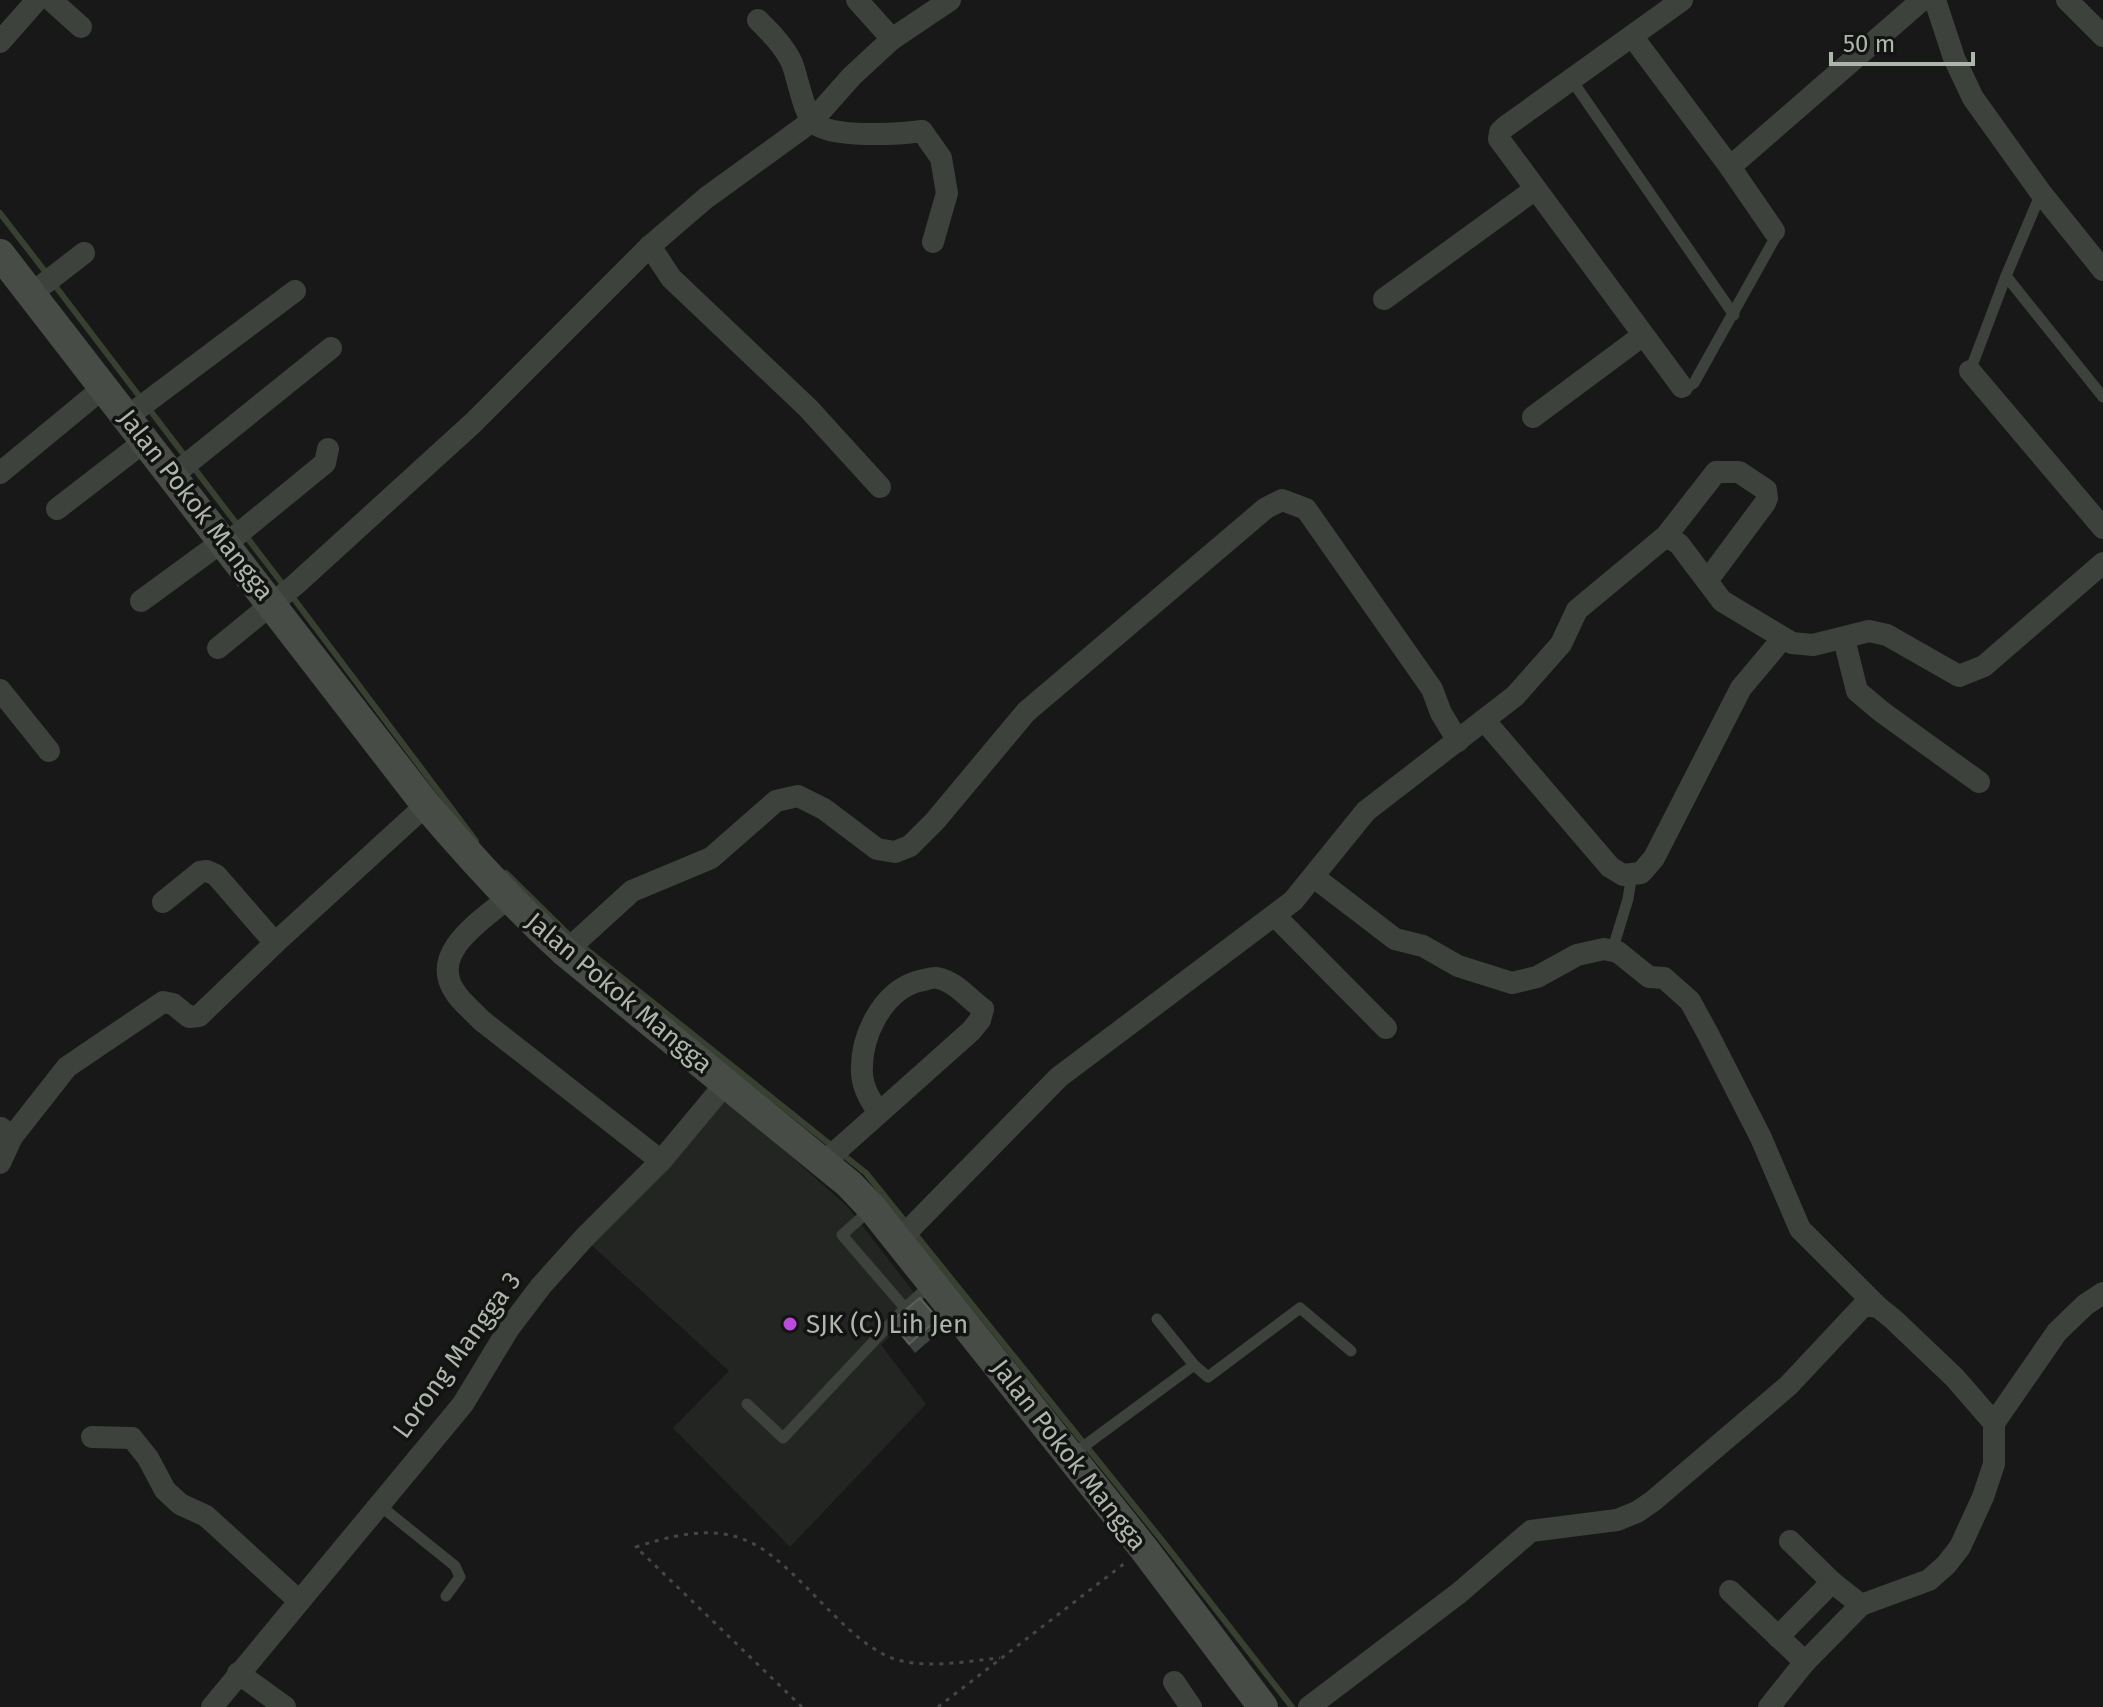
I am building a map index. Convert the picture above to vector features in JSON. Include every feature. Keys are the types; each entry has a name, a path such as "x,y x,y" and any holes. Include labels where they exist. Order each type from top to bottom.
{"main road":[{"name":"Jalan Pokok Mangga","path":"0,254 103,388 139,408 145,441 184,466 233,537 283,595 426,805 508,898 726,1083 833,1153 849,1184 872,1208 908,1231 932,1282 1144,1549 1263,1707"}],"street":[{"path":"0,42 37,0"},
{"path":"51,0 81,27"},
{"path":"857,0 892,39"},
{"path":"218,648 283,595 473,423 650,246 706,198 812,121 852,76 892,39 950,0"},
{"path":"1682,0 1505,127 1499,139 1682,387"},
{"path":"1730,167 1922,0"},
{"path":"1935,0 1954,58 1973,98 2041,193 2103,270"},
{"path":"2067,0 2103,36"},
{"path":"758,20 777,39 791,62 812,121 824,129 888,136 922,131 941,158 947,193 933,242"},
{"path":"1632,36 1774,231"},
{"path":"1384,299 1534,190"},
{"path":"650,246 671,278 808,408 880,487"},
{"path":"31,294 84,253"},
{"path":"139,408 295,291"},
{"path":"1533,417 1642,336"},
{"path":"184,466 331,348"},
{"path":"1970,371 2103,528"},
{"path":"0,473 103,388"},
{"path":"57,509 145,441"},
{"path":"141,601 233,537 325,463 328,449"},
{"path":"908,1231 1059,1077 1275,916 1314,877 1366,811 1515,696 1561,644 1577,610 1666,536 1716,472 1739,472 1766,490 1765,503 1707,581"},
{"path":"568,949 632,891 711,858 776,801 798,796 824,809 877,849 895,852 910,846 935,821 1026,712 1266,508 1282,500 1306,509 1432,689 1441,713 1458,741"},
{"path":"1666,536 1679,544 1722,601 1792,643 1813,645 1869,631 1887,635 1959,676 1984,666 2103,563"},
{"path":"1484,720 1610,867 1623,875 1641,873 1654,858 1741,688 1783,638"},
{"path":"1844,639 1857,691 1979,782"},
{"path":"0,690 49,751"},
{"path":"0,1163 6,1132 67,1067 163,1002 173,1004 189,1017 199,1016 426,805"},
{"path":"163,902 200,872 207,871 216,875 275,943"},
{"path":"1314,877 1395,939 1423,946 1458,966 1512,983 1537,977 1577,955 1604,949 1618,952 1649,977 1664,978 1690,1001 1761,1138 1800,1229 1955,1378 1994,1423"},
{"path":"508,898 454,945 449,970 455,994 481,1020 661,1161"},
{"path":"1275,916 1386,1028"},
{"path":"833,1153 879,1113 980,1020 983,1009 951,983 935,977 913,983 886,1001 864,1050 862,1075 867,1096 879,1113"},
{"name":"Lorong Mangga 3","path":"212,1707 463,1404 509,1328 541,1286 661,1161 726,1083"},
{"path":"1769,1707 1805,1662 1861,1605 1929,1580 1946,1565 1960,1547 1983,1497 1994,1464 1994,1423 2057,1332 2085,1305 2103,1293"},
{"path":"1309,1707 1459,1593 1531,1531 1617,1520 1653,1501 1788,1386 1864,1305 1878,1307"},
{"path":"92,1437 132,1438 148,1458 165,1490 180,1504 206,1516 298,1600"},
{"path":"1790,1541 1861,1605"},
{"path":"1778,1637 1832,1582"},
{"path":"1730,1591 1805,1662"},
{"path":"238,1673 285,1707"},
{"path":"1174,1682 1191,1707"}],"lane":[{"path":"1570,78 1734,315"},
{"path":"1970,371 2041,193"},
{"path":"1682,387 1694,383 1775,238 1774,231"},
{"path":"2006,276 2103,397"},
{"path":"1612,951 1628,899 1632,874"},
{"path":"872,1208 842,1235 905,1308"},
{"path":"747,1404 783,1438 932,1282"},
{"path":"1157,1319 1194,1365 1208,1377 1300,1308 1351,1351"},
{"path":"1070,1456 1194,1365"},
{"path":"378,1504 455,1566 460,1577 446,1596"}],"path":[{"path":"802,1707 636,1547 693,1532 743,1537 767,1551 852,1632 877,1651 901,1661 933,1664 1000,1658"},
{"path":"938,1707 1144,1549"}],"shaded area":[{"name":"SJK (C) Lih Jen","path":"723,1096 847,1206 923,1304 881,1345 926,1404 790,1547 673,1428 729,1371 587,1241"}],"building":[{"path":"920,1298 938,1319 909,1344 891,1322"}],"waterway":[{"path":"0,213 47,274"},
{"path":"53,283 284,586"},
{"path":"291,595 476,841"},
{"path":"506,873 572,938"},
{"path":"581,945 866,1173 1292,1707"}],"place":[{"name":"SJK (C) Lih Jen","path":"790,1324"}]}
